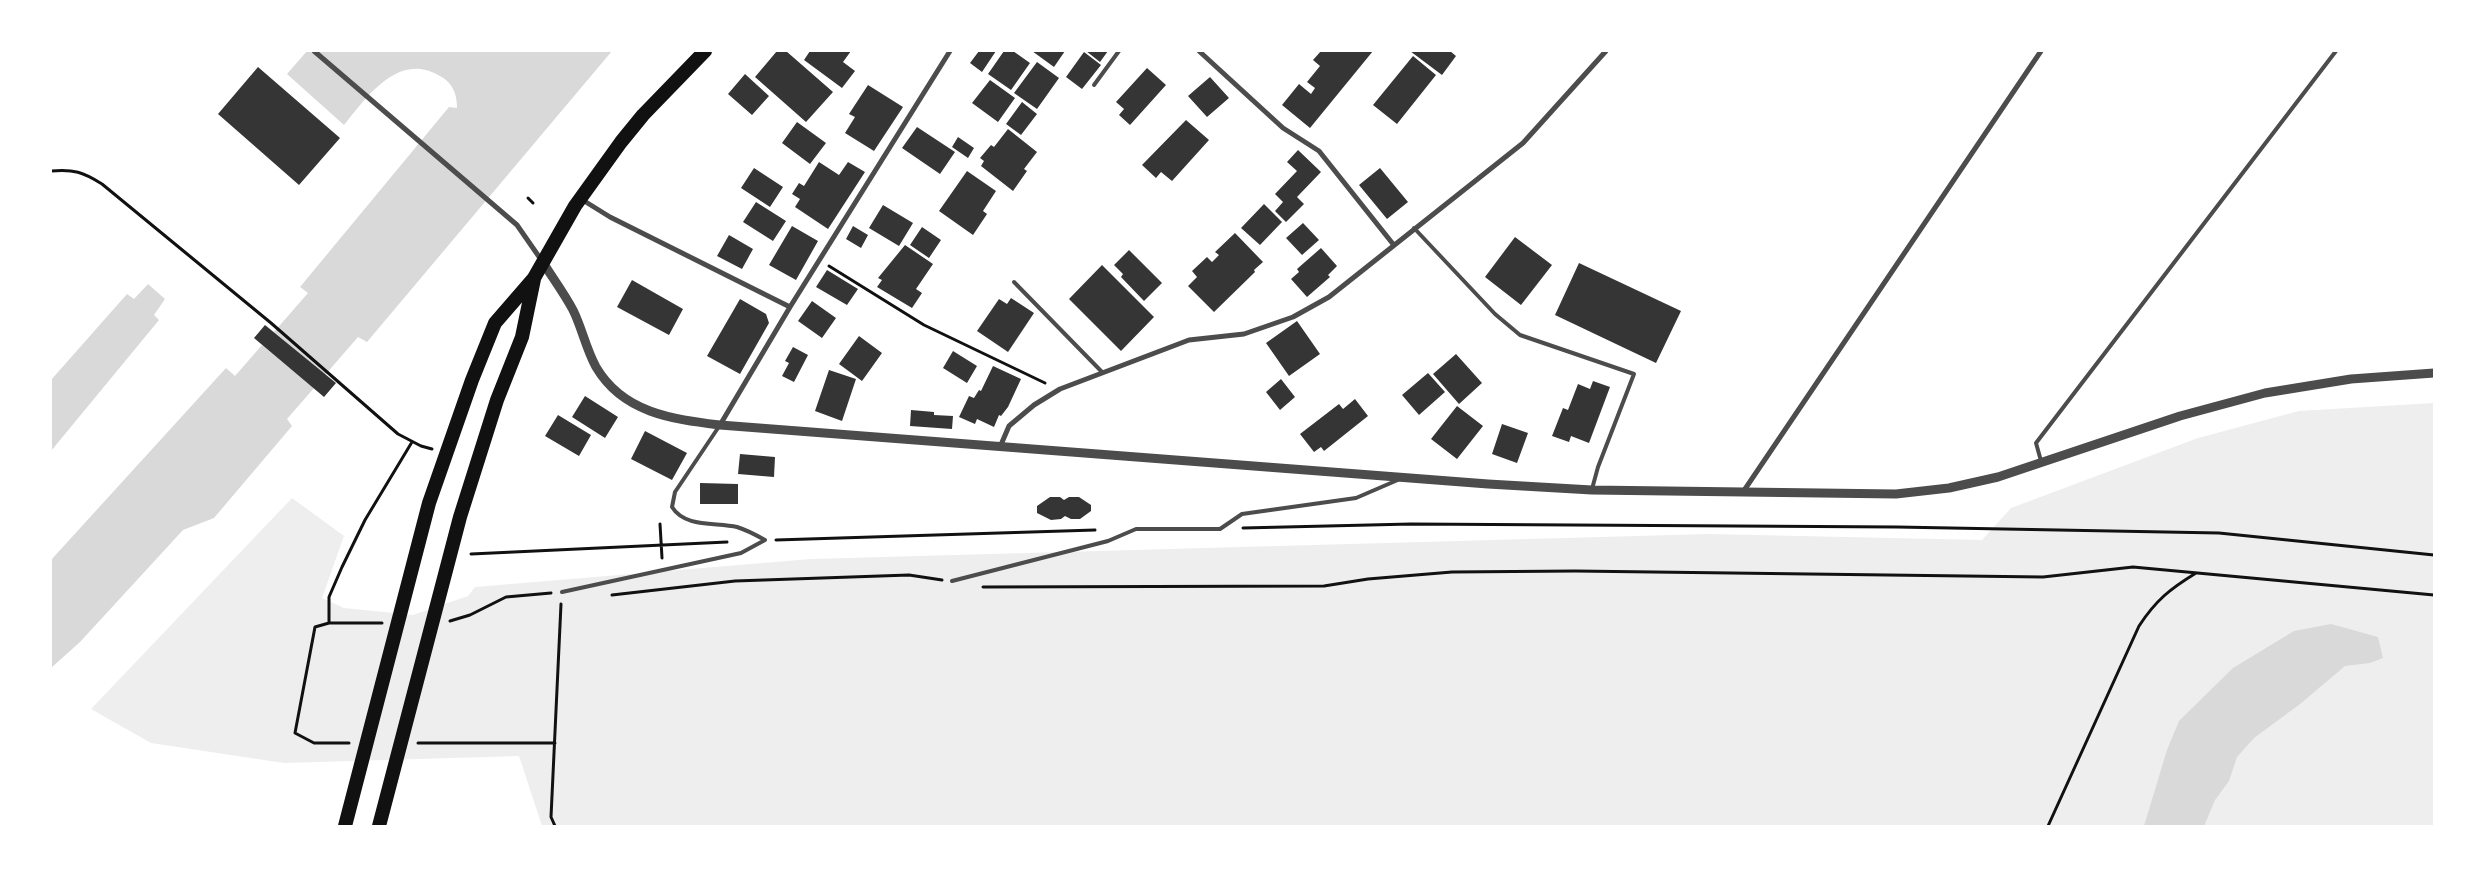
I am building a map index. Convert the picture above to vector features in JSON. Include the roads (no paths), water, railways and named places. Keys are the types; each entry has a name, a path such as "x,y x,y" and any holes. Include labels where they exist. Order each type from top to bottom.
{"highway":[{"path":"379,826 460,517 497,400 522,337 534,278 542,261 580,199 643,115 705,51"},
{"path":"345,826 429,503 494,323 534,278"}],"street":[{"path":"314,51 517,225 573,310 597,367 609,384 624,399 661,416 720,425 1000,448 1592,490 1896,494 1949,488 1998,477 2042,464 2180,416 2265,393 2351,379 2434,373"},
{"path":"720,425 790,307 950,51"},
{"path":"1199,51 1283,128 1319,151 1394,244"},
{"path":"1000,448 1009,426 1034,405 1060,389 1189,340 1244,334 1293,317 1330,297 1522,143 1606,51"},
{"path":"1742,492 2041,51"},
{"path":"580,199 610,217 790,307"}],"lane":[{"path":"1094,85 1119,51"},
{"path":"2042,464 2036,443 2336,51"},
{"path":"1414,228 1495,314 1520,334 1634,374 1598,467 1592,490"},
{"path":"1014,282 1102,372"},
{"path":"562,592 741,554 765,540 736,527 698,523 681,517 672,507 675,492 720,425"},
{"path":"952,581 1108,541 1136,529 1220,529 1242,514 1356,498 1404,478"}]}
